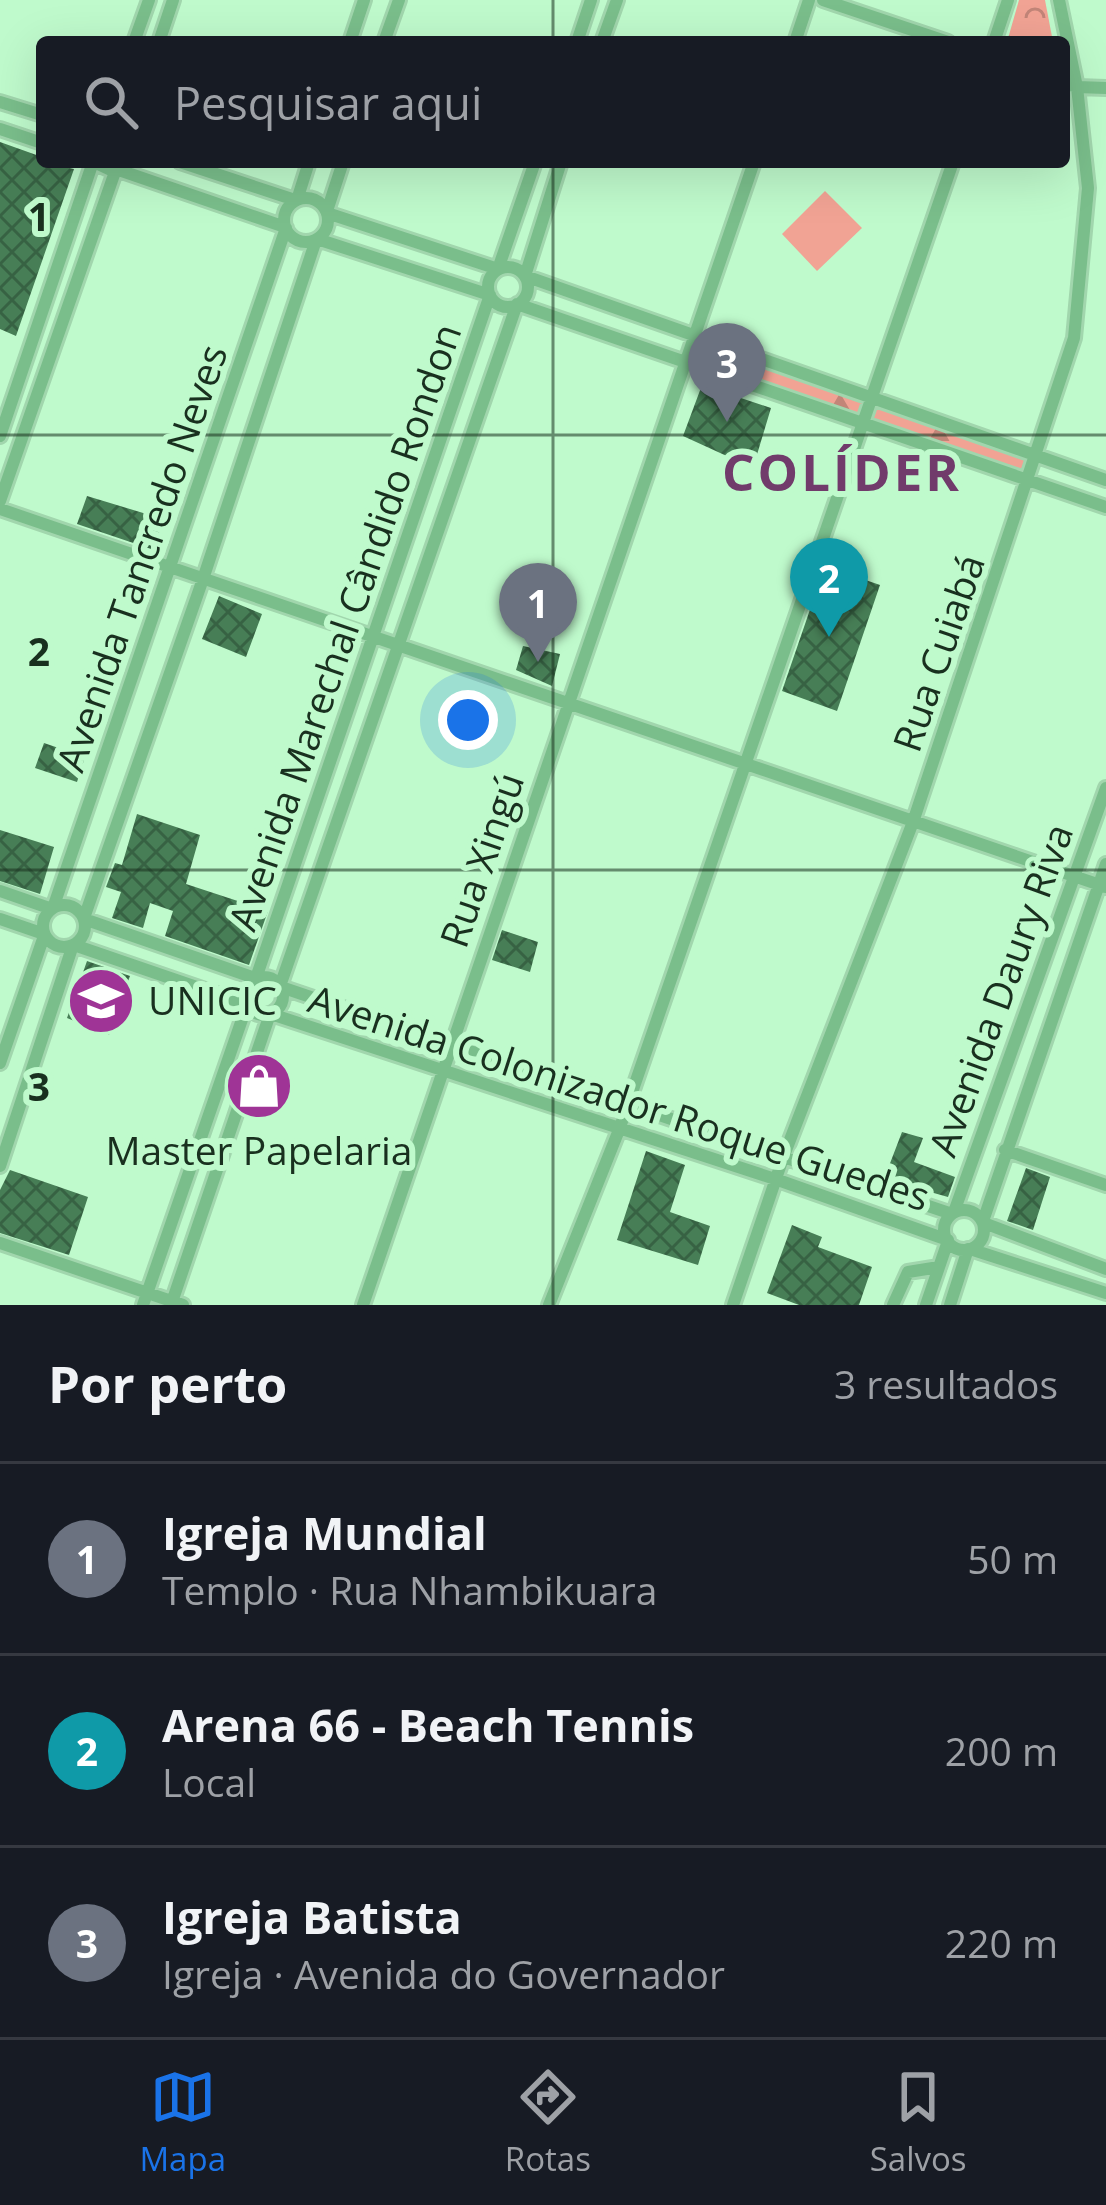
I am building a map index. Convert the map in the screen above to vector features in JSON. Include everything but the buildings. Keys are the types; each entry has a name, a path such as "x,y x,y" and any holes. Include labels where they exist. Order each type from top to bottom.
{"street":[{"path":"136,36 148,0"},
{"path":"160,36 172,0"},
{"path":"352,36 364,0"},
{"path":"386,36 399,0"},
{"path":"579,36 591,0"},
{"path":"604,36 617,0"},
{"path":"796,36 809,0"},
{"path":"824,0 930,36"},
{"path":"996,36 1008,0"},
{"name":"Rua Cuiabá","path":"1059,0 1064,36"},
{"path":"1070,85 1106,88"},
{"name":"Rua Cuiabá","path":"733,1305 783,1158 913,822 1074,338 1088,188 1070,85"},
{"path":"0,102 36,113"},
{"path":"0,128 36,141"},
{"path":"0,436 91,168"},
{"path":"120,168 0,506 1102,886"},
{"path":"126,168 286,227 301,241 316,239 490,295 498,304 517,304 1106,507"},
{"path":"198,168 296,200 317,200 327,212 498,269 510,267 1106,480"},
{"path":"286,227 286,212 296,200 307,168"},
{"path":"316,239 328,224 327,212 341,168"},
{"path":"490,295 490,278 498,269 533,168"},
{"path":"517,304 526,295 525,276 559,168"},
{"name":"Rua Xingú","path":"363,1305 752,168"},
{"path":"549,1305 620,1130 950,168"},
{"name":"Avenida Tancredo Neves","path":"53,908 286,227"},
{"name":"Avenida Tancredo Neves","path":"84,919 316,239"},
{"name":"Avenida Marechal Cândido Rondon","path":"256,978 490,295"},
{"name":"Avenida Marechal Cândido Rondon","path":"280,987 517,304"},
{"name":"Avenida Daury Riva","path":"953,1213 1106,788"},
{"name":"Avenida Daury Riva","path":"983,1222 1106,864"},
{"path":"0,891 53,908 70,906 84,919 83,937 74,945 0,1166"},
{"path":"0,1063 44,934 44,920 53,908"},
{"path":"0,919 44,934 60,947 74,945"},
{"name":"Avenida Colonizador Roque Guedes","path":"84,919 256,978"},
{"name":"Avenida Colonizador Roque Guedes","path":"74,945 247,1005"},
{"path":"0,1243 145,1299 175,1304 270,1014 283,999 272,978 256,978 246,987 247,1005 145,1299"},
{"name":"Avenida Colonizador Roque Guedes","path":"280,987 953,1213"},
{"path":"247,1005 254,1013 270,1014"},
{"name":"Avenida Colonizador Roque Guedes","path":"270,1014 778,1180 948,1241"},
{"path":"1005,1150 1106,1185"},
{"path":"926,1305 948,1241 944,1229 953,1213 972,1211 983,1222 1106,1268"},
{"path":"950,1305 969,1249 982,1238 983,1222"},
{"path":"948,1241 969,1249"},
{"name":"Avenida Colonizador Roque Guedes","path":"969,1249 1106,1293"},
{"path":"893,1305 908,1272 939,1267"}],"green space":[{"path":"1019,0 1045,0 1052,36 1009,36"},
{"path":"825,191 862,228 817,271 782,234"},
{"path":"695,336 871,398 862,424 685,363"},
{"path":"874,400 1038,456 1029,481 865,425"}],"place":[{"name":"Igreja Batista","path":"727,422"},
{"name":"Arena 66 - Beach Tennis","path":"829,637"},
{"name":"Igreja Mundial","path":"538,662"},
{"name":"UNICIC","path":"101,1001"},
{"name":"Master Papelaria","path":"259,1086"}],"district":[{"name":"COLÍDER","path":"842,473"}]}
